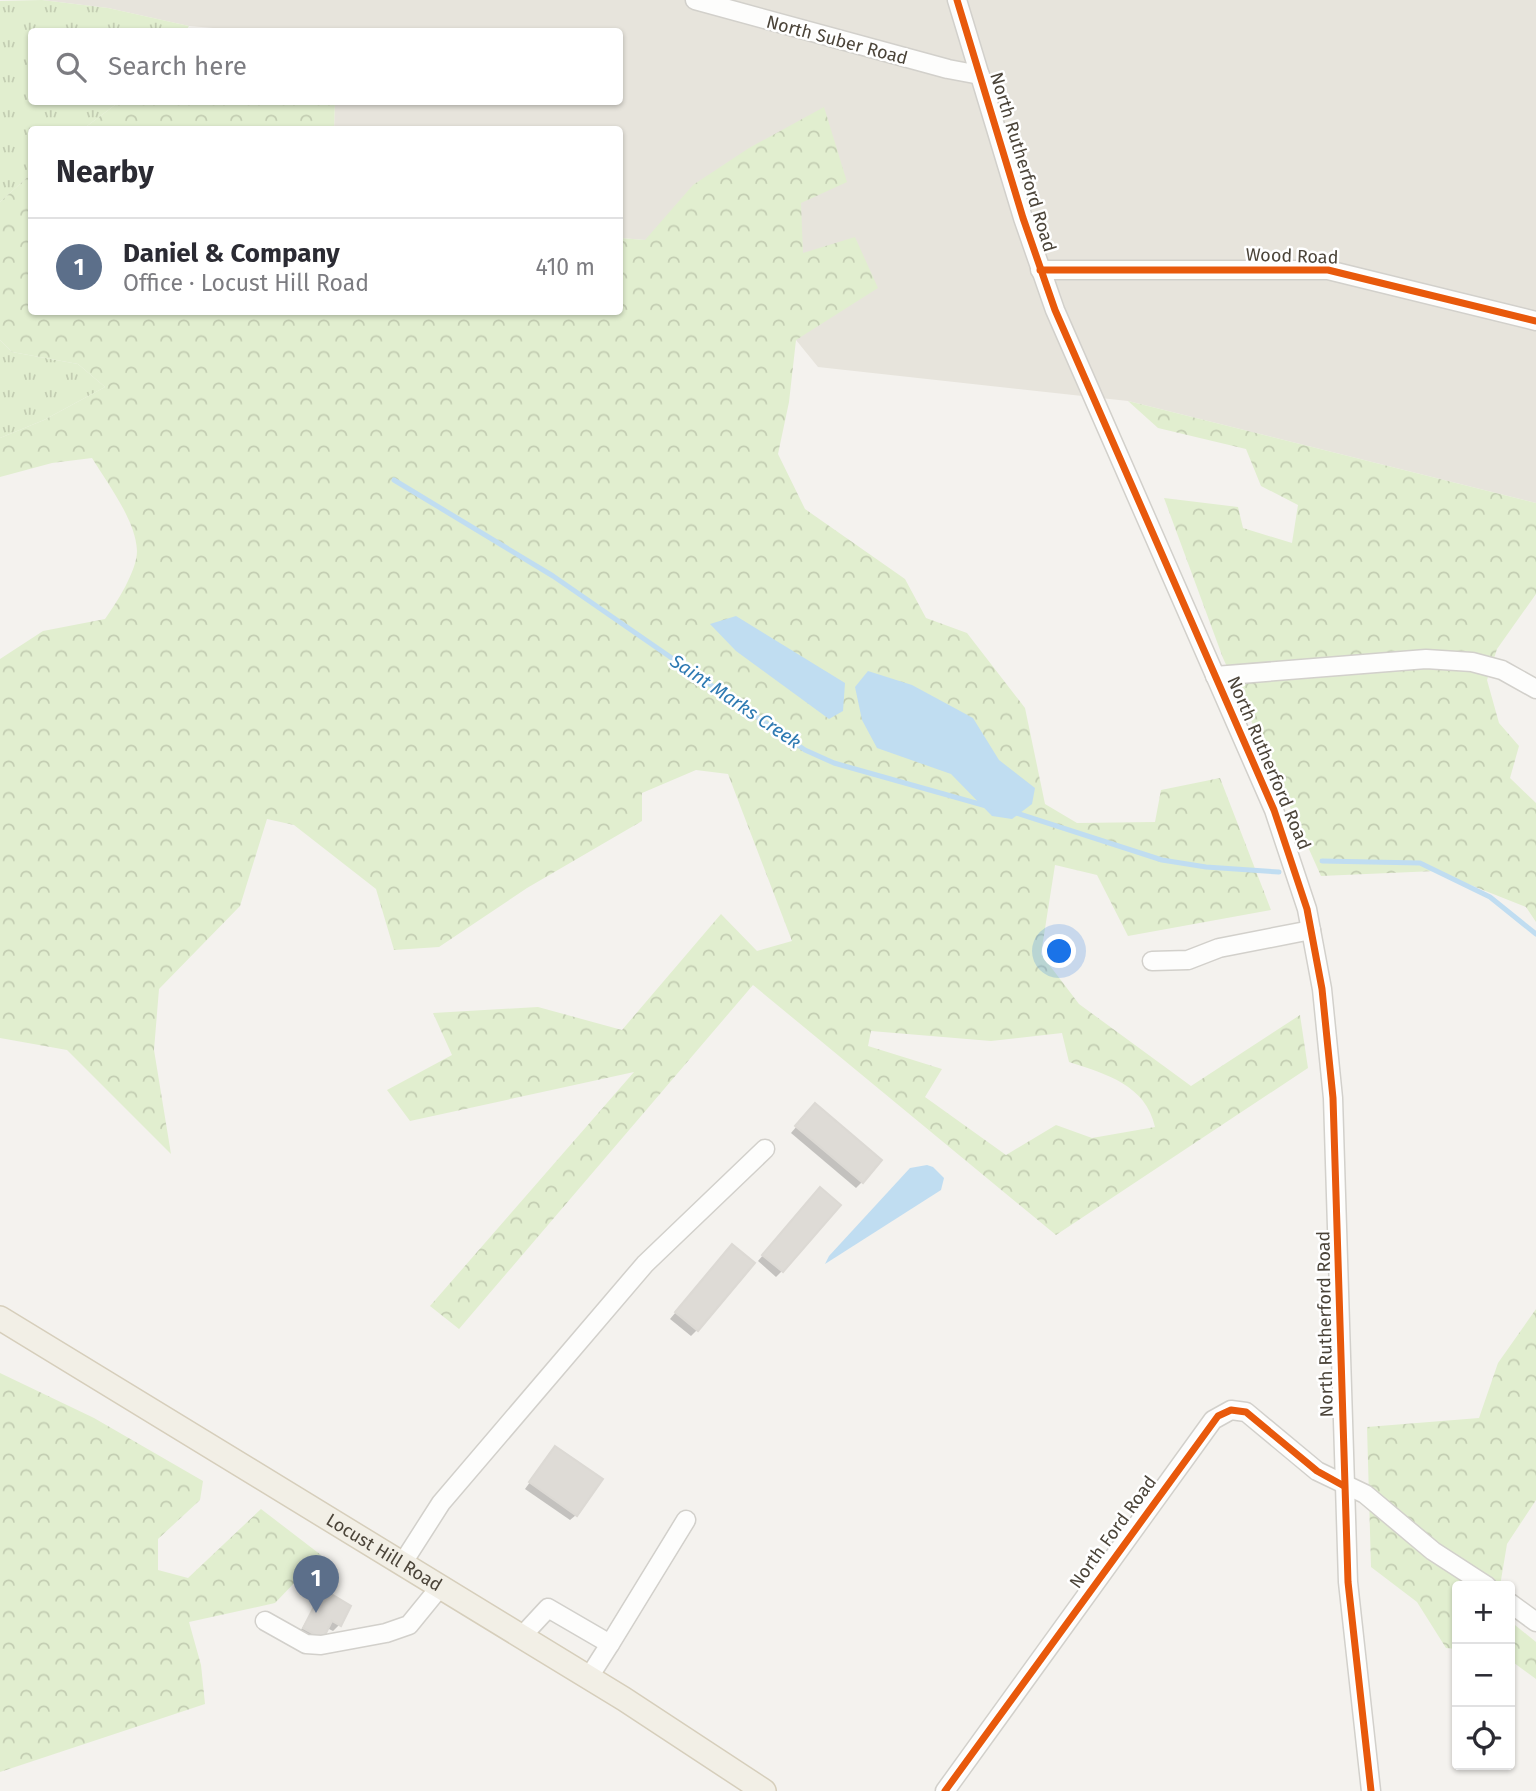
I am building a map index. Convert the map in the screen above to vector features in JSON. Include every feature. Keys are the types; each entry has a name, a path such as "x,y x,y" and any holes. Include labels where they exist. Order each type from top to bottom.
{"main road":[{"name":"Locust Hill Road","path":"0,1318 589,1677 764,1791"}],"street":[{"name":"North Suber Road","path":"695,0 924,63 980,75"},
{"name":"North Rutherford Road","path":"957,0 1040,270 1071,351 1274,810 1293,860 1311,930 1322,989 1333,1098 1349,1595 1371,1791"},
{"name":"Wood Road","path":"1040,270 1328,270 1536,321"},
{"path":"1215,676 1426,659 1472,662 1502,670 1536,690"},
{"path":"1152,961 1188,960 1219,948 1311,930"},
{"path":"402,1564 440,1503 645,1264 765,1149"},
{"name":"North Ford Road","path":"945,1791 1217,1416 1231,1410 1245,1412 1317,1471 1365,1494 1433,1551 1479,1581"},
{"path":"589,1677 686,1520"},
{"path":"264,1621 306,1644 321,1645 386,1633 409,1625 440,1587"},
{"path":"1515,1607 1536,1622"},
{"path":"522,1636 548,1608 610,1644"}],"shaded area":[{"path":"42,0 1536,0 1536,503 1128,401 818,367 796,340 645,240 623,238 623,126 334,126 335,105 623,105 623,28 213,28 189,26 108,8"}],"green space":[{"path":"42,0 108,8 189,26 28,28 28,105 115,105 87,126 28,126 28,177 0,202 0,1"},
{"path":"115,105 335,105 334,126 87,126"},
{"path":"824,107 847,182 801,203 803,253 855,237 878,288 796,340 789,402 778,454 805,509 905,579 926,618 967,633 1025,708 1045,804 1077,823 1155,822 1161,790 1220,778 1271,910 1128,936 1097,875 1055,865 1041,954 1079,1004 1191,1086 1300,1015 1308,1068 1056,1235 753,985 459,1329 430,1306 634,1072 410,1121 387,1090 452,1055 433,1013 538,1007 622,1030 721,914 757,951 792,941 728,774 696,770 642,793 642,821 527,888 439,947 394,950 376,889 294,825 267,819 240,906 159,989 154,1050 171,1154 67,1050 0,1038 0,659 43,631 105,619 130,577 137,551 132,527 113,490 92,458 52,463 0,477 0,438 44,420 105,387 78,364 12,352 0,340 0,202 28,177 28,315 623,315 623,238 645,240 693,185 749,148","holes":["871,1031 991,1041 1062,1033 1069,1062 1097,1071 1134,1091 1143,1101 1155,1127 1092,1138 1056,1125 1006,1155 925,1097 942,1069 868,1046"]},
{"path":"0,340 12,352 78,364 105,387 44,420 0,438"},
{"path":"1128,401 1536,503 1536,594 1497,649 1487,680 1499,723 1519,746 1510,778 1536,803 1536,922 1526,907 1435,871 1321,876 1223,658 1164,498 1238,507 1243,528 1292,543 1298,505 1261,486 1246,449 1158,428"},
{"path":"1536,1309 1536,1500 1507,1544 1501,1581 1452,1581 1452,1649 1446,1648 1417,1602 1371,1567 1367,1427 1479,1418 1498,1363"},
{"path":"0,1373 94,1418 203,1481 200,1500 158,1539 158,1570 188,1578 261,1509 321,1555 275,1603 189,1622 201,1665 205,1704 0,1772"},
{"path":"1515,1625 1536,1642 1536,1679 1515,1664"}],"water":[{"path":"736,616 845,683 843,711 829,719 736,651 710,624"},
{"path":"868,671 912,685 973,718 999,760 1035,788 1032,804 1012,819 992,816 951,774 877,748 862,720 855,687"},
{"path":"927,1165 944,1178 941,1190 825,1264 829,1256 910,1168"}],"building":[{"path":"815,1103 882,1160 863,1183 795,1126"},
{"path":"820,1187 841,1205 783,1272 762,1255"},
{"path":"732,1244 755,1263 698,1331 675,1312"},
{"path":"555,1446 603,1479 577,1516 529,1482"},
{"path":"323,1589 351,1606 341,1626 332,1621 323,1639 303,1628"}],"waterway":[{"name":"Saint Marks Creek","path":"394,480 553,576 805,750 834,763 990,807"},
{"name":"Saint Marks Creek","path":"1013,812 1162,860 1206,867 1279,872"},
{"name":"Saint Marks Creek","path":"1322,861 1420,863 1490,897 1536,934"}],"cycle path":[{"path":"957,0 1023,218 1055,310 1274,810 1307,909 1322,989 1333,1098 1348,1582 1371,1791"},
{"path":"1040,270 1328,270 1536,321"},
{"path":"945,1791 1218,1416 1231,1410 1246,1412 1317,1471 1344,1486"}],"place":[{"name":"Daniel & Company","path":"316,1613"}]}
